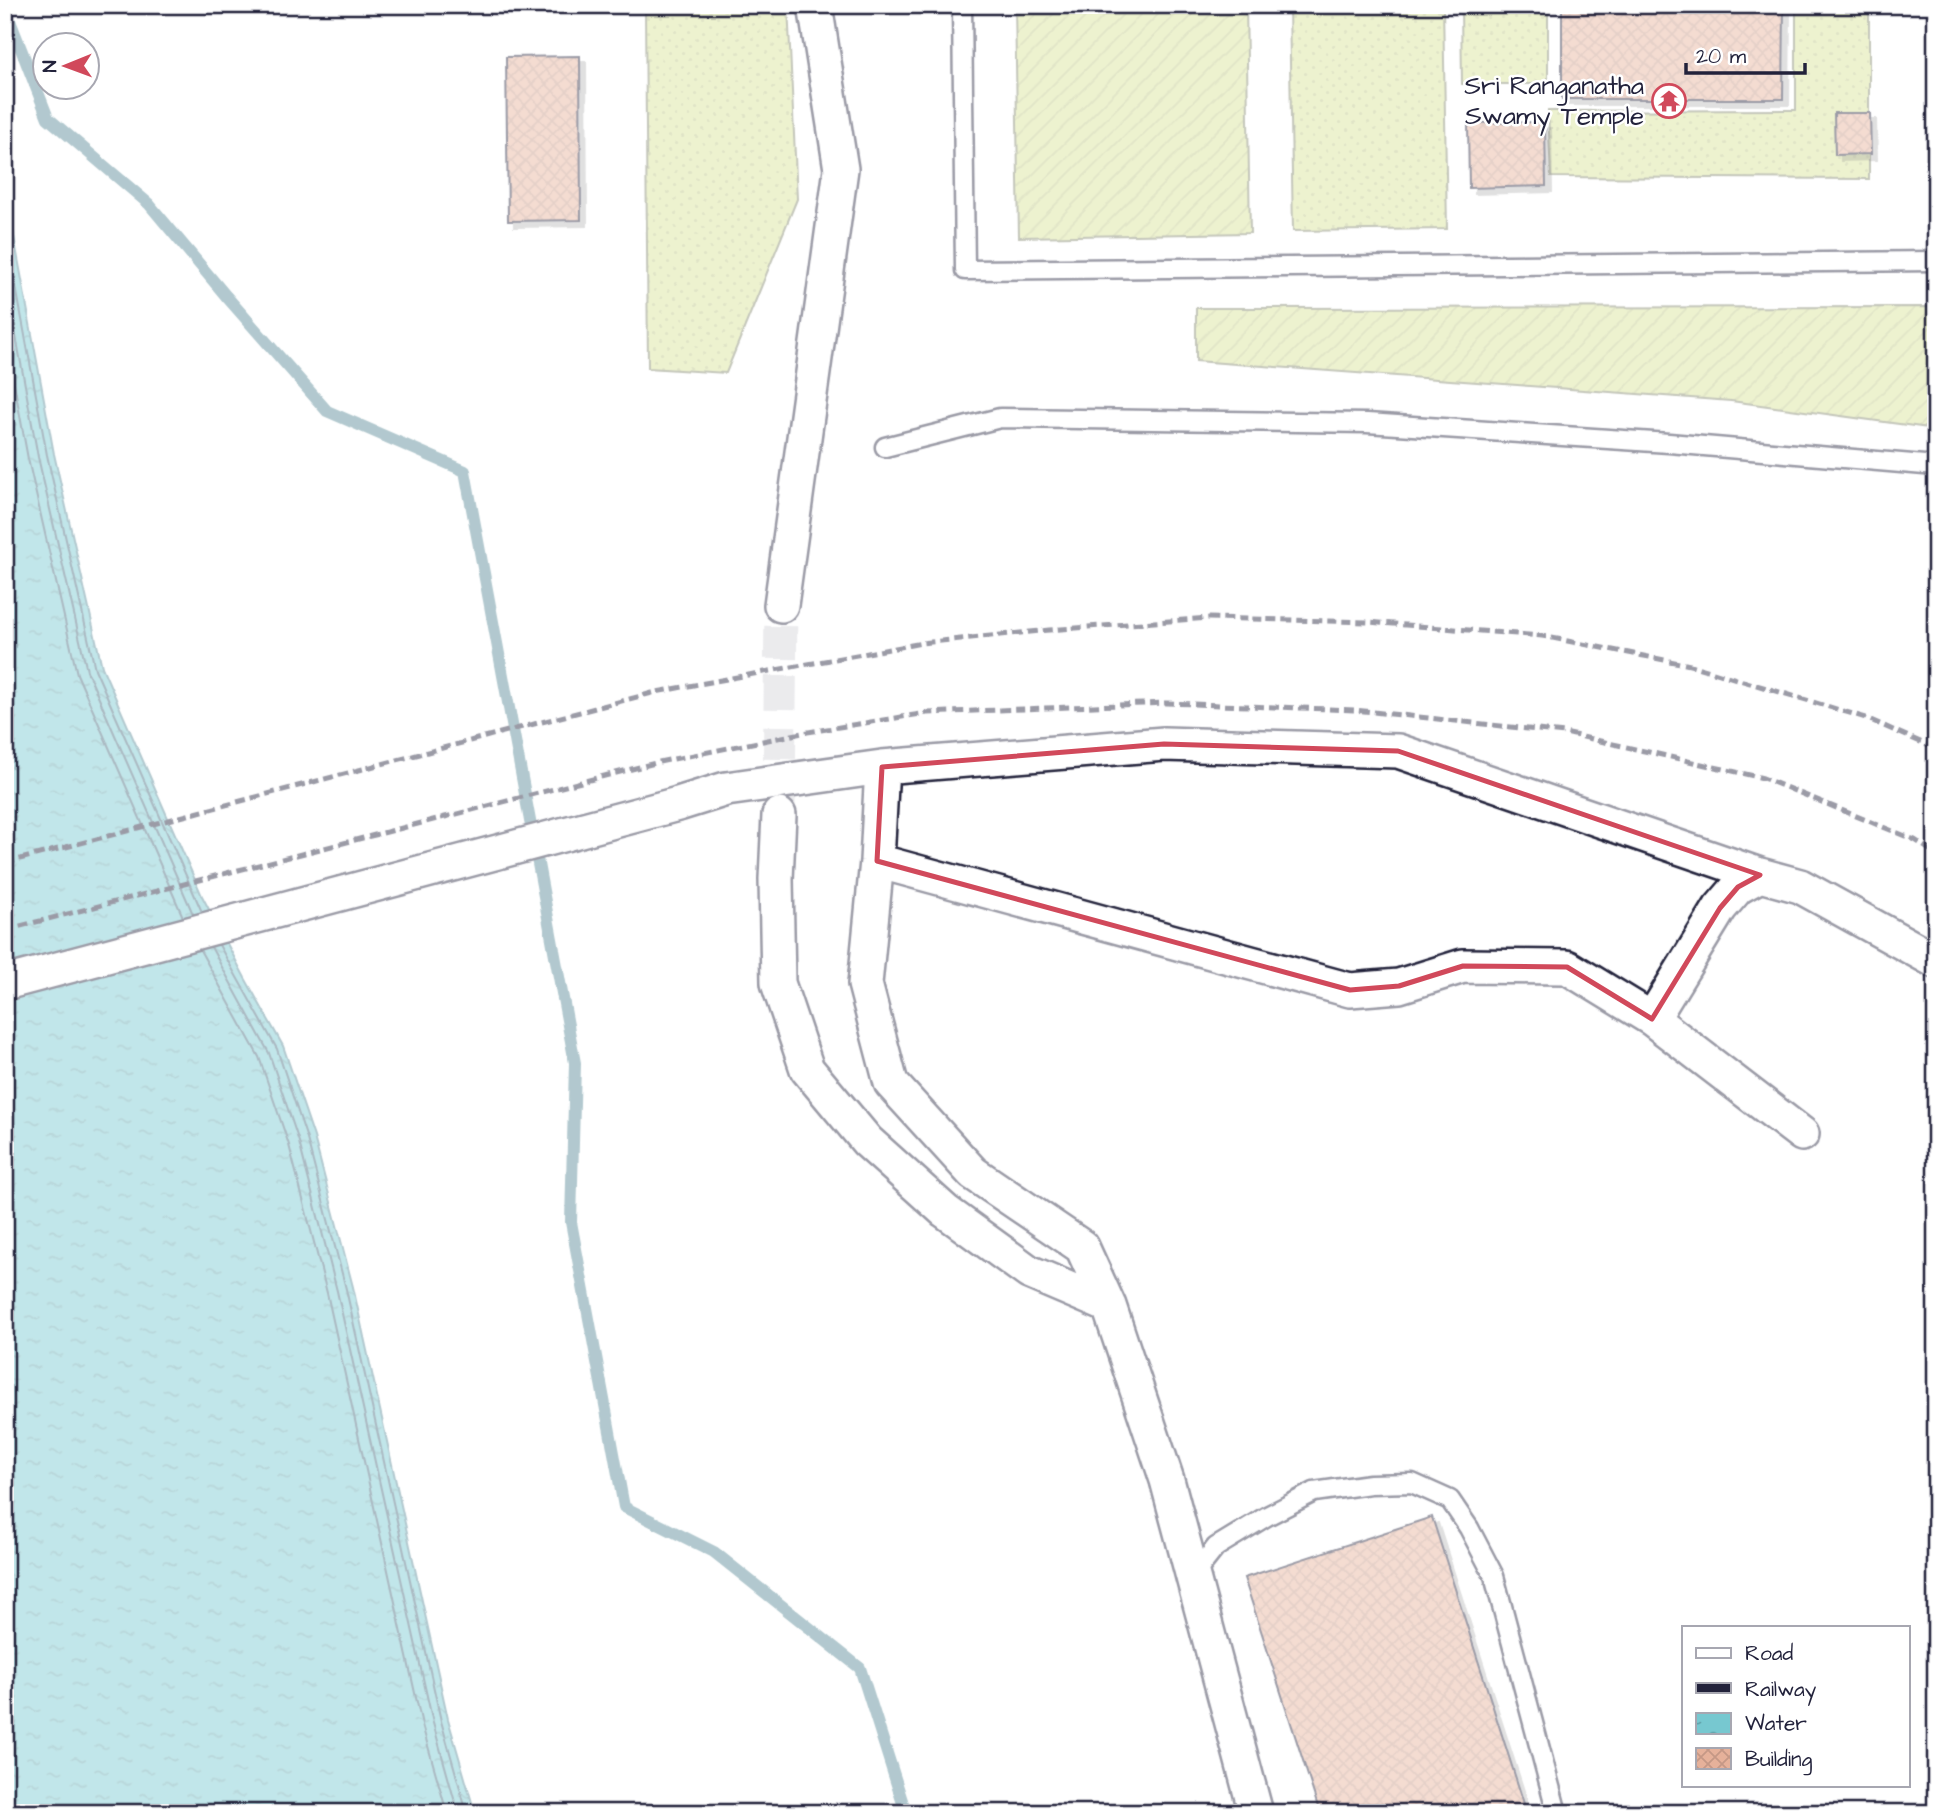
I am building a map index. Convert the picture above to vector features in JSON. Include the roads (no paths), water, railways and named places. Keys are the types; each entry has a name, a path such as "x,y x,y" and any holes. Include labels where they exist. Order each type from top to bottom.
{"street":[{"path":"781,605 841,169 815,5"},
{"path":"5,984 726,789 882,767 1164,744 1398,751 1760,875 1801,886 1936,961"},
{"path":"882,767 877,861 865,984 891,1083 973,1172 1082,1247 1109,1306 1167,1480 1256,1813"},
{"path":"779,815 776,879 778,982 807,1069 867,1141 945,1211 1028,1272 1109,1306"},
{"path":"877,861 1350,990 1399,986 1463,966 1567,967 1652,1019 1802,1134"},
{"path":"1652,1019 1720,908 1738,887 1760,875"}],"lane":[{"path":"962,5 965,270 1936,261"},
{"path":"885,447 1000,418 1353,423 1669,443 1936,466"},
{"path":"1193,1576 1216,1548 1267,1516 1314,1492 1370,1484 1412,1483 1450,1500 1469,1528 1494,1576 1557,1813"}],"water":[{"path":"5,165 8,204 54,454 102,667 202,896 283,1046 314,1137 353,1287 448,1719 475,1813 5,1813"}],"waterway":[{"path":"5,8 48,118 149,204 327,411 465,471 575,1063 571,1222 624,1507 714,1552 860,1668 906,1813"}],"tunnel":[{"path":"779,809 781,605"}],"railway":[{"path":"5,863 656,692 922,643 1209,618 1368,622 1542,636 1690,665 1866,718 1936,749"},
{"path":"5,930 659,762 802,733 927,713 1166,703 1355,710 1565,733 1763,778 1915,840 1936,854"}],"place":[{"name":"Sri Ranganatha Swamy Temple","path":"1669,101"}]}
